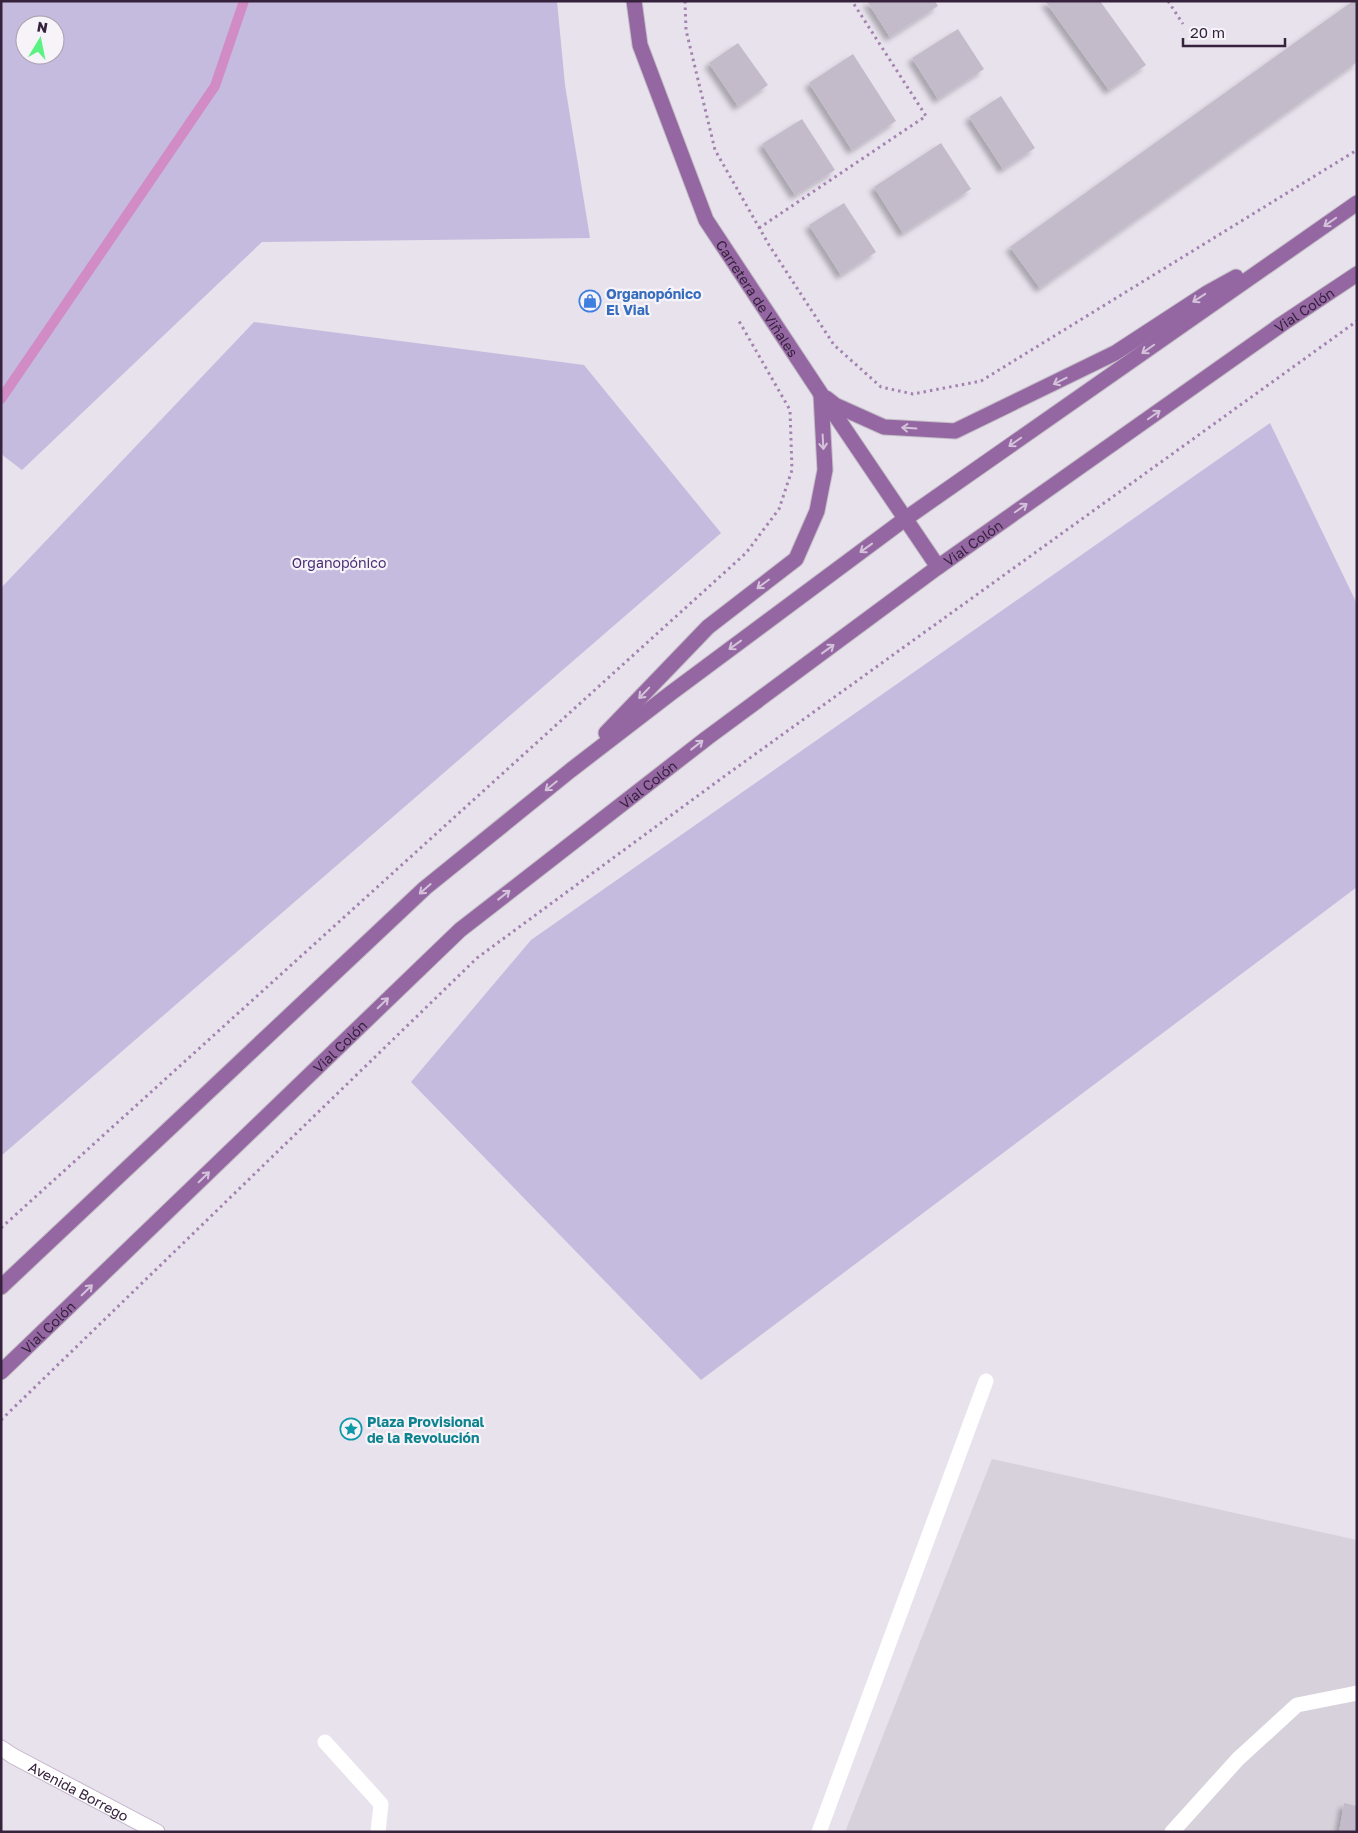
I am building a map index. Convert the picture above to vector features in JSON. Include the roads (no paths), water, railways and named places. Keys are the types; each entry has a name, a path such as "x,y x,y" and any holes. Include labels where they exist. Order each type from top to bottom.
{"main road":[{"name":"Carretera de Viñales","path":"634,1 640,45 706,220 820,394 938,567"},
{"path":"1,1287 425,888 570,770 905,519 1357,203"},
{"path":"820,394 835,405 884,427 955,431 1116,353 1206,294 1303,240"},
{"name":"Vial Colón","path":"1,1372 460,930 707,738 938,567 1282,324 1357,274"},
{"path":"570,770 708,627 796,559 817,511 825,470 820,394"}],"street":[{"path":"819,1832 986,1381"},
{"path":"1172,1832 1238,1759 1297,1705 1357,1693"},
{"path":"325,1742 381,1804 378,1832"},
{"name":"Avenida Borrego","path":"1,1748 157,1832"}],"waterway":[{"path":"1,399 215,86 244,1"}],"place":[{"name":"Organopónico El Vial","path":"590,301"},
{"name":"Plaza Provisional de la Revolución","path":"351,1429"}],"park label":[{"name":"Organopónico","path":"339,562"}]}
